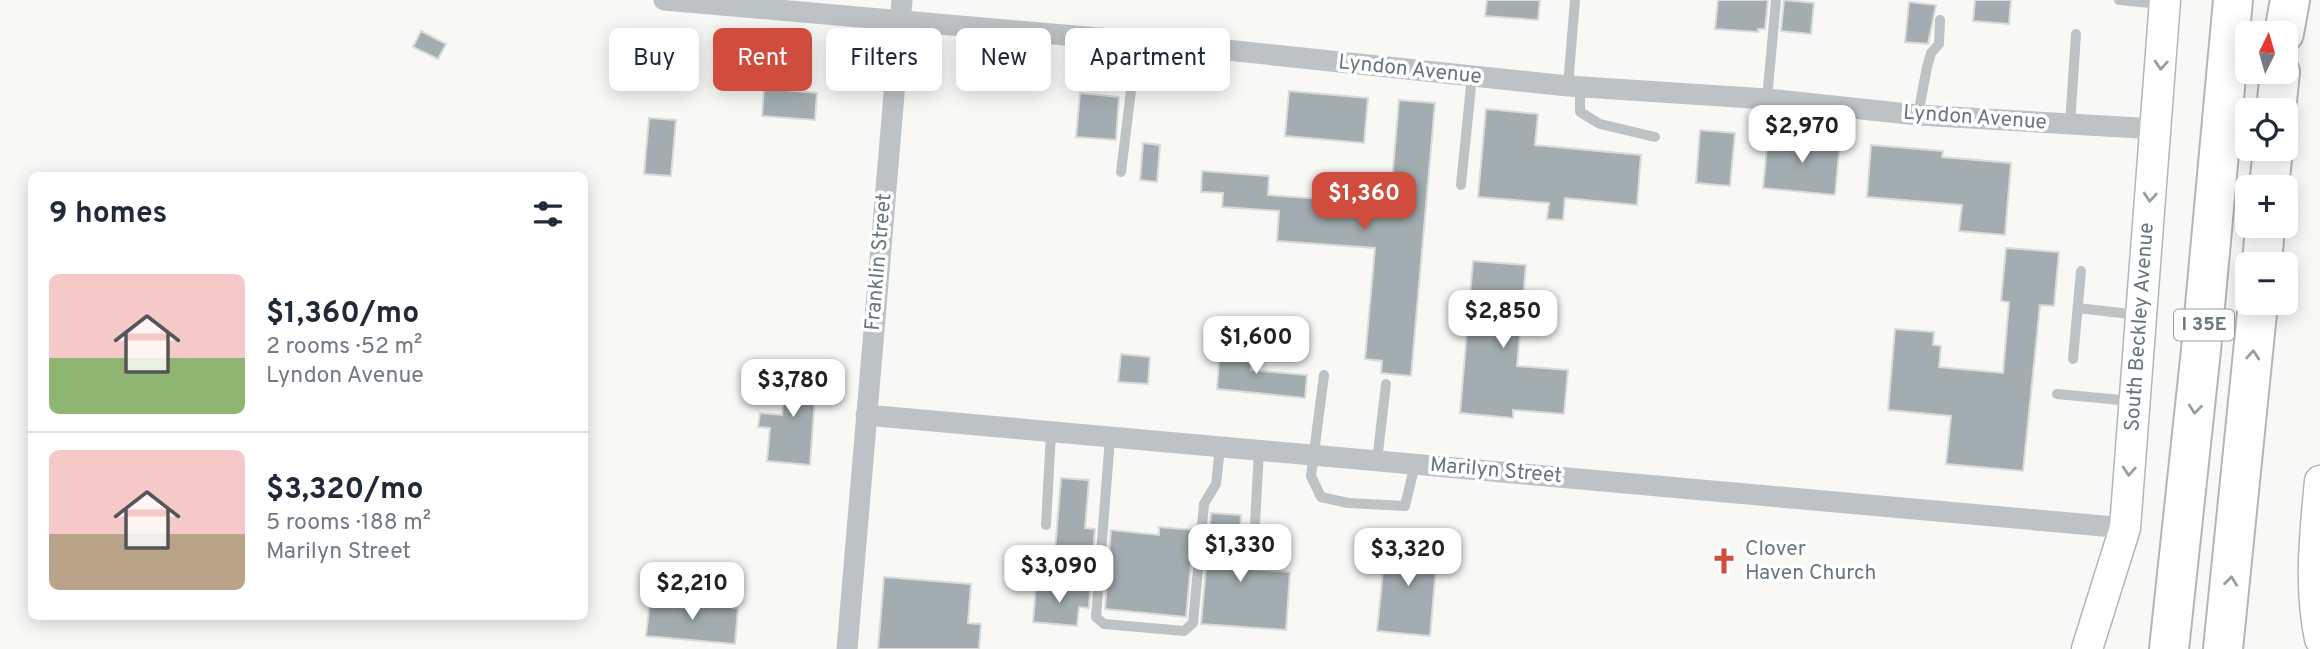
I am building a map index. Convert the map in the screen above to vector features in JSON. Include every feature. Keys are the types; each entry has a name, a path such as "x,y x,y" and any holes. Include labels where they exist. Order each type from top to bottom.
{"highway":[{"path":"2201,350 2195,183 2207,0"},
{"name":"I 35E","path":"2169,649 2201,350 2233,0"},
{"path":"2285,21 2288,0"},
{"name":"I 35E","path":"2223,649 2257,315"}],"main road":[{"name":"South Beckley Avenue","path":"2087,649 2125,528 2165,2"},
{"path":"2320,481 2313,548 2314,608 2320,639"}],"street":[{"name":"Lyndon Avenue","path":"664,0 1065,36"},
{"name":"Franklin Street","path":"848,649 902,0"},
{"name":"Lyndon Avenue","path":"1230,51 1574,87 1767,99 1919,115 2156,129"},
{"name":"Marilyn Street","path":"866,415 2125,528"}],"lane":[{"path":"1575,0 1574,87 1580,113 1600,124 1655,137"},
{"path":"1767,99 1776,0"},
{"path":"2119,0 2165,2"},
{"path":"1919,115 1927,67 1931,53 1939,44 1940,20"},
{"path":"2070,124 2076,34"},
{"path":"1461,185 1472,76"},
{"path":"1121,172 1131,91"},
{"path":"2073,359 2081,271"},
{"path":"2078,308 2140,316"},
{"path":"1324,375 1311,476 1321,497 1348,503 1405,506 1415,464"},
{"path":"1377,461 1386,384"},
{"path":"2057,394 2134,401"},
{"path":"1046,525 1051,433"},
{"path":"1110,439 1095,610 1099,622 1184,631 1193,623 1204,504 1216,484 1220,448"},
{"path":"1254,542 1259,451"}],"building":[{"path":"1487,0 1540,0 1538,20 1485,16"},
{"path":"1718,0 1768,0 1765,29 1758,29 1758,32 1715,29"},
{"path":"1784,0 1814,3 1811,34 1781,31"},
{"path":"1975,0 2011,0 2009,24 1973,21"},
{"path":"1909,2 1936,5 1928,44 1905,42"},
{"path":"421,31 446,44 438,59 413,47"},
{"path":"764,91 817,93 815,120 762,116"},
{"path":"1289,91 1368,98 1364,143 1285,136"},
{"path":"1080,93 1119,97 1116,140 1076,137"},
{"path":"1399,100 1435,103 1411,376 1381,373 1382,361 1365,359 1375,248 1277,241 1279,211 1222,207 1223,193 1201,192 1202,171 1269,176 1268,195 1390,204"},
{"path":"1486,109 1538,114 1535,145 1641,155 1637,205 1565,198 1563,220 1547,219 1549,203 1478,197"},
{"path":"649,118 676,120 671,176 644,174"},
{"path":"1700,130 1735,133 1730,186 1696,183"},
{"path":"1768,136 1840,142 1835,195 1763,188"},
{"path":"1143,143 1160,145 1157,182 1140,180"},
{"path":"1871,145 1943,151 1942,157 2011,163 2005,235 1959,231 1962,205 1867,197"},
{"path":"2006,248 2059,252 2054,306 2040,305 2023,471 1946,464 1951,416 1888,410 1895,329 1934,332 1933,345 1941,346 1939,367 2003,373 2009,302 2001,301"},
{"path":"1473,261 1526,265 1517,366 1568,370 1564,414 1513,410 1513,418 1460,413"},
{"path":"1220,347 1253,350 1251,370 1307,375 1305,398 1217,389"},
{"path":"1121,354 1150,357 1148,384 1118,382"},
{"path":"787,366 817,369 810,465 767,461 770,428 758,427 760,413 782,415"},
{"path":"1061,478 1089,480 1085,528 1095,529 1093,553 1055,550"},
{"path":"1211,513 1241,515 1237,568 1290,572 1286,630 1201,624"},
{"path":"1159,527 1194,530 1186,617 1105,609 1111,530 1159,535"},
{"path":"1386,541 1438,545 1430,636 1377,631"},
{"path":"884,577 971,584 968,623 981,624 979,649 878,649"},
{"path":"1036,585 1090,590 1089,608 1079,607 1077,626 1033,622"},
{"path":"650,600 738,608 735,644 646,636"}],"place":[{"name":"Clover Haven Church","path":"1724,561"}]}
